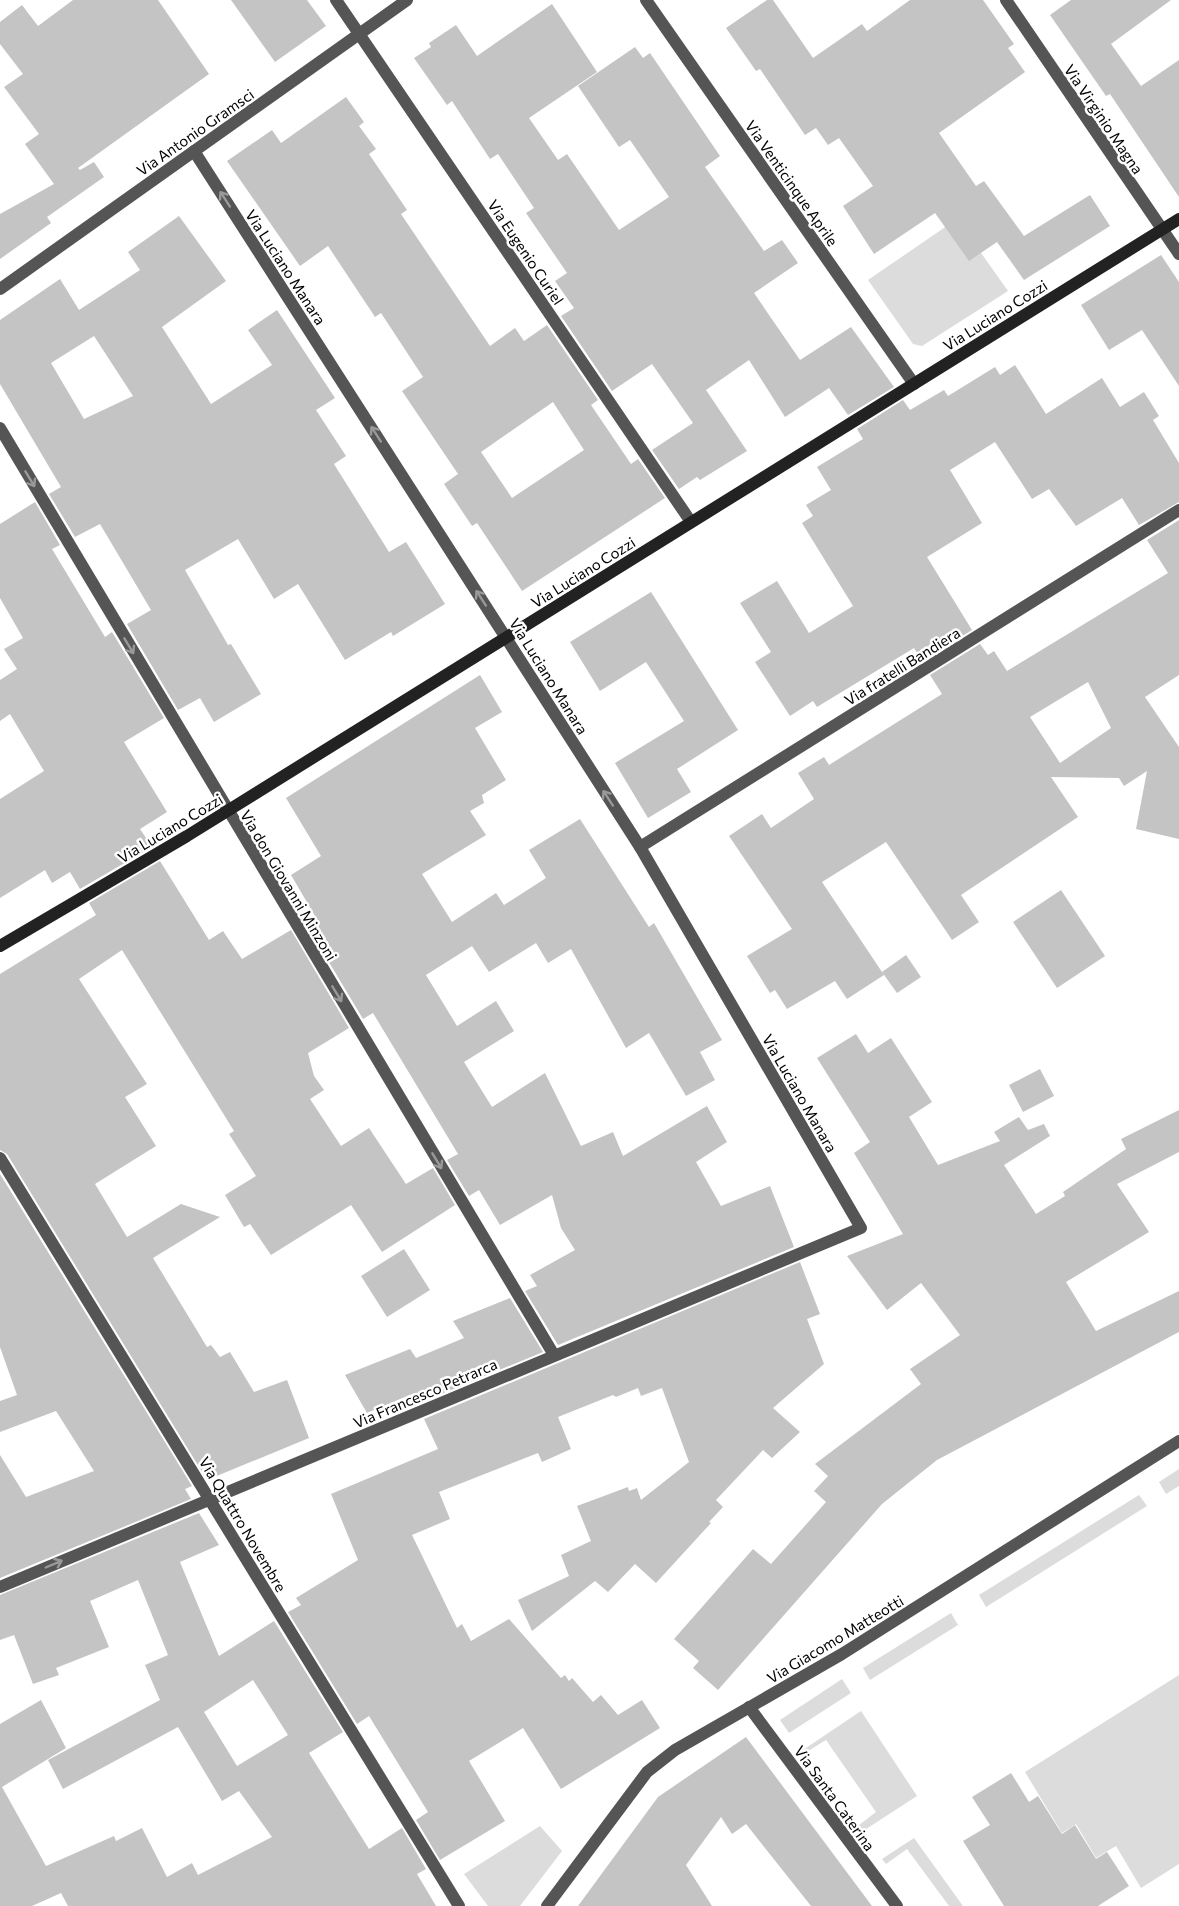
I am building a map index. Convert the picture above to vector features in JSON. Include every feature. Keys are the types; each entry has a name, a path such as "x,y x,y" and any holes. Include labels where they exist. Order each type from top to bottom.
{"street":[{"name":"Via Eugenio Curiel","path":"336,0 690,522"},
{"name":"Via Antonio Gramsci","path":"0,288 407,0"},
{"name":"Via Venticinque Aprile","path":"646,0 914,384"},
{"name":"Via Virginio Magna","path":"1006,0 1179,254"},
{"name":"Via Luciano Manara","path":"194,151 640,847 861,1228"},
{"name":"Via Luciano Cozzi","path":"0,946 227,810 1179,219"},
{"name":"Via don Giovanni Minzoni","path":"0,428 554,1355"},
{"name":"Via fratelli Bandiera","path":"640,847 1179,510"},
{"name":"Via Quattro Novembre","path":"0,1158 211,1498 459,1906"},
{"name":"Via Francesco Petrarca","path":"0,1587 861,1228"},
{"name":"Via Giacomo Matteotti","path":"547,1906 646,1772 675,1750 859,1643 1179,1441"},
{"name":"Via Santa Caterina","path":"749,1707 897,1906"}],"shaded area":[{"path":"957,219 1008,291 922,346 913,344 868,280"},
{"path":"1179,1469 1179,1486 1166,1494 1159,1482"},
{"path":"1139,1495 1147,1506 986,1607 979,1595"},
{"path":"951,1613 958,1625 870,1680 863,1668"},
{"path":"1179,1675 1179,1864 1141,1888 1116,1846 1096,1858 1076,1824 1062,1833 1025,1772"},
{"path":"842,1679 851,1693 789,1733 780,1720"},
{"path":"861,1711 917,1796 863,1831 859,1825 876,1812 826,1740 805,1753 803,1750"},
{"path":"540,1826 562,1851 520,1906 488,1906 464,1874"},
{"path":"914,1838 963,1906 949,1906 907,1849 886,1864 882,1859"}],"building":[{"path":"73,0 158,0 209,74 78,168 80,170 94,162 104,177 47,217 51,223 0,259 0,214 54,184 25,144 39,134 4,87 23,74 0,44 0,22 22,5 38,26"},
{"path":"231,0 307,0 326,26 275,62"},
{"path":"767,0 773,0 813,58 862,24 867,31 910,0 983,0 1014,44 1008,48 1025,72 939,133 976,186 984,181 1024,236 1090,195 1110,226 1024,280 997,242 969,261 935,213 874,254 843,206 873,186 839,138 828,145 816,128 805,135 760,69 756,71 726,28"},
{"path":"1071,0 1171,0 1111,44 1141,86 1179,60 1179,197 1110,94 1106,96 1050,15"},
{"path":"552,4 597,72 529,118 558,160 567,154 619,230 669,197 630,140 619,147 578,86 635,47 643,58 650,53 720,156 705,167 764,251 782,240 798,263 754,293 800,360 851,327 894,387 848,415 829,388 785,417 749,360 706,390 747,451 700,480 697,477 679,489 652,450 693,423 652,364 612,391 561,316 574,308 555,281 567,273 526,213 534,208 498,154 490,159 452,101 447,105 414,58 431,47 429,43 456,25 477,56"},
{"path":"346,97 364,122 359,126 376,149 369,154 407,210 401,214 490,346 515,328 524,341 547,325 598,400 591,405 631,464 638,459 665,498 522,591 477,523 472,526 444,484 458,474 402,391 423,377 381,313 375,317 328,246 300,266 227,161 272,130 281,143","holes":["553,402 584,450 512,498 481,452"]},
{"path":"179,216 226,281 162,327 211,404 272,365 248,330 277,310 335,398 316,410 346,456 334,464 389,552 406,542 445,604 393,636 391,632 345,660 298,584 274,599 238,539 185,570 228,645 231,644 261,694 214,722 200,698 178,710 127,624 151,610 100,524 75,537 49,494 61,487 0,384 0,320 60,279 79,310 140,270 128,252","holes":["94,336 133,396 84,419 51,363"]},
{"path":"1161,255 1179,282 1179,386 1142,330 1109,350 1081,305"},
{"path":"1015,365 1046,414 1102,378 1120,407 1144,392 1159,416 1153,420 1179,463 1179,502 1139,525 1122,498 1076,526 1049,489 1032,499 995,442 950,470 982,523 927,557 972,630 922,661 914,648 817,707 813,701 790,716 755,662 771,652 740,603 777,581 809,633 853,606 802,523 813,516 806,505 831,490 817,467 863,439 857,429 903,400 910,410 944,390 948,396 995,367 1000,375"},
{"path":"35,502 60,545 52,549 105,637 112,632 164,718 124,742 167,812 140,829 152,847 80,889 70,872 52,883 45,870 0,898 0,799 44,771 10,714 0,721 0,680 17,669 4,649 23,638 0,598 0,524"},
{"path":"1179,520 1179,675 1145,697 1179,747 1179,839 1136,829 1147,771 1124,786 1119,778 1051,777 1078,817 961,895 979,922 952,940 886,842 822,882 884,975 847,999 835,981 787,1009 775,990 770,993 747,956 792,929 729,836 762,814 771,828 814,799 798,773 824,757 829,765 942,694 930,675 980,644 988,655 994,651 1007,671 1168,573 1147,540","holes":["1088,682 1111,728 1060,763 1030,717"]},
{"path":"651,592 738,730 677,769 691,792 648,818 615,763 684,721 646,662 600,691 570,642"},
{"path":"480,675 502,712 475,728 506,780 482,795 484,803 470,811 486,835 422,874 452,922 496,893 504,905 546,878 529,850 580,819 649,927 654,923 722,1040 700,1052 715,1080 686,1096 649,1033 626,1048 571,949 548,963 536,943 489,972 472,946 426,975 457,1026 496,1001 514,1031 464,1062 492,1107 545,1073 581,1146 613,1132 623,1156 707,1106 727,1142 696,1162 721,1206 770,1186 794,1247 558,1345 525,1291 537,1286 530,1275 575,1250 561,1228 552,1195 500,1225 479,1190 469,1196 447,1160 458,1154 373,1013 363,1019 305,922 315,916 291,875 321,856 286,798"},
{"path":"160,861 209,940 223,931 242,959 291,930 349,1028 308,1053 314,1076 324,1090 310,1099 341,1146 369,1128 406,1184 433,1168 455,1205 382,1252 351,1205 271,1255 250,1224 244,1227 225,1195 256,1176 229,1134 234,1131 122,950 79,979 147,1084 125,1097 156,1146 95,1184 127,1237 181,1204 220,1217 153,1258 207,1347 211,1345 220,1357 230,1352 254,1392 287,1380 309,1438 207,1480 7,1154 0,1150 0,974 96,915 89,903"},
{"path":"1061,890 1105,956 1057,988 1013,922"},
{"path":"906,955 921,977 897,993 882,972"},
{"path":"856,1034 868,1053 891,1038 932,1102 909,1117 938,1165 1000,1141 994,1132 1019,1117 1028,1130 1044,1124 1050,1136 1004,1165 1036,1214 1065,1196 1063,1192 1126,1149 1121,1139 1179,1110 1179,1152 1117,1184 1149,1232 1066,1282 1096,1331 1179,1291 1179,1332 937,1460 882,1504 718,1690 693,1668 699,1661 674,1639 753,1549 771,1564 826,1502 814,1491 828,1476 815,1464 921,1384 910,1369 960,1335 921,1283 887,1310 847,1256 903,1234 854,1153 870,1142 817,1058"},
{"path":"1040,1069 1054,1096 1023,1112 1009,1085"},
{"path":"0,1174 192,1486 185,1489 191,1499 0,1578 0,1455 26,1497 94,1471 56,1411 0,1432 0,1401 17,1395 0,1347"},
{"path":"404,1249 430,1290 387,1317 361,1276"},
{"path":"800,1262 820,1314 807,1319 824,1364 773,1408 800,1432 772,1458 763,1450 716,1500 723,1507 656,1583 635,1564 608,1592 595,1581 532,1631 518,1600 569,1576 561,1555 591,1541 577,1506 628,1487 629,1491 637,1488 641,1500 689,1462 662,1388 641,1396 638,1388 616,1397 613,1395 558,1417 571,1449 542,1462 538,1453 439,1492 450,1519 412,1535 457,1628 462,1624 471,1641 509,1619 561,1678 565,1675 569,1681 572,1678 593,1702 601,1695 618,1715 642,1700 660,1728 561,1789 523,1728 469,1761 505,1821 440,1860 416,1820 428,1812 369,1716 357,1724 288,1612 301,1605 296,1598 358,1560 331,1494 438,1449 424,1419"},
{"path":"510,1298 543,1352 417,1404 412,1394 367,1413 345,1375 410,1349 416,1358 464,1338 453,1321"},
{"path":"199,1513 219,1545 180,1562 219,1656 274,1621 343,1732 309,1753 369,1849 402,1828 426,1869 417,1874 436,1906 68,1906 61,1893 32,1906 0,1906 0,1724 41,1700 66,1748 2,1787 46,1866 114,1836 116,1841 142,1828 167,1877 192,1863 198,1875 272,1837 239,1791 222,1801 178,1727 63,1789 48,1760 160,1700 145,1665 168,1655 138,1580 90,1601 109,1647 56,1668 59,1675 33,1684 14,1635 0,1640 0,1595","holes":["253,1680 288,1735 237,1766 204,1712"]},
{"path":"746,1737 872,1906 811,1906 746,1824 732,1834 721,1817 686,1865 712,1906 578,1906 658,1797"},
{"path":"1011,1773 1029,1802 1038,1796 1062,1834 1075,1825 1096,1859 1107,1852 1129,1886 1098,1906 1004,1906 963,1841 990,1825 972,1797"}]}
